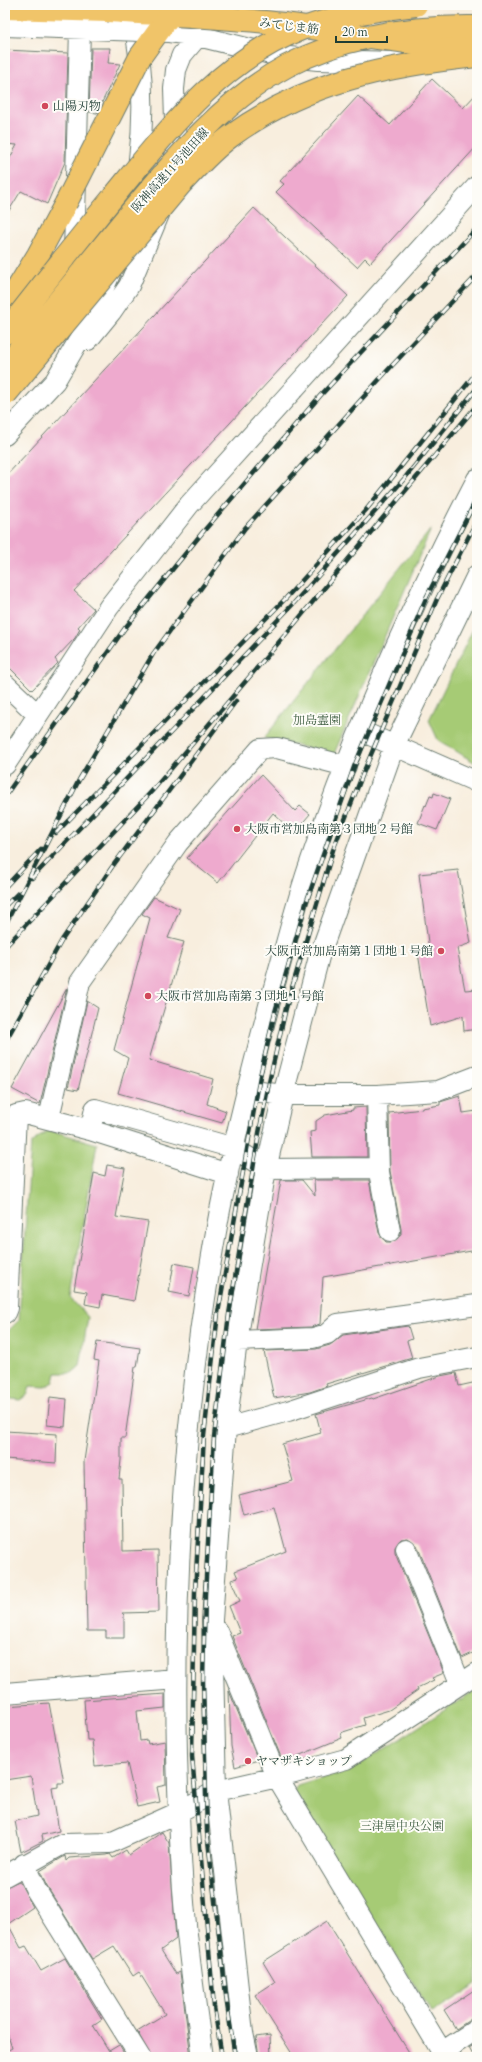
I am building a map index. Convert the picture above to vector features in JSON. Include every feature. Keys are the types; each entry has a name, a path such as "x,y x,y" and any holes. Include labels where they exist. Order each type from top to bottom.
{"main road":[{"path":"5,309 38,255 66,203 140,57 168,18 182,5"},
{"name":"阪神高速11号池田線","path":"5,333 155,145 184,112 210,86 240,63 303,29 340,17 378,9 416,5"},
{"name":"みてじま筋","path":"5,8 111,21 240,20 284,24 397,41 477,47"},
{"name":"阪神高速11号池田線","path":"5,367 172,163 228,108 256,86 286,67 319,51 352,40 416,28 477,27"},
{"path":"5,395 180,185 230,137 290,100 346,79 377,72 477,56"}],"street":[{"path":"55,380 86,328 106,285 123,238 136,185 142,132 141,78 130,5"},
{"path":"5,26 80,29 111,21 198,36 279,56 357,62 477,62"},
{"path":"55,380 68,337 72,298 80,29"},
{"path":"5,435 55,380 111,312 129,286 155,228 170,180 176,151 174,89 176,70 182,55 198,36"},
{"path":"5,765 109,607 189,504 477,186"},
{"path":"5,317 20,333 55,380"},
{"path":"203,2057 188,1949 179,1812 176,1679 180,1552 188,1438 201,1327 220,1208 246,1090 308,871 346,766 385,671 477,479"},
{"path":"248,2057 243,2033 216,1791 212,1620 226,1428 237,1341 266,1169 283,1095 320,957 394,746 477,575"},
{"path":"5,684 38,715"},
{"path":"361,730 477,782"},
{"path":"48,1118 80,982 178,843 260,749 278,748 346,766"},
{"path":"246,1090 283,1095 377,1095 438,1091 477,1076"},
{"path":"377,1095 379,1168 390,1231"},
{"path":"90,1130 95,1109 234,1148 266,1169 379,1168"},
{"path":"5,1313 7,1308 16,1114 48,1118 228,1174"},
{"path":"158,1152 164,1129"},
{"path":"237,1341 313,1338 327,1334 338,1324 477,1305"},
{"path":"226,1428 288,1411 419,1368 477,1357"},
{"path":"406,1550 460,1683"},
{"path":"212,1620 277,1777 444,2054 477,2029"},
{"path":"5,1876 24,1864 63,1844 110,1843 179,1812 216,1791 346,1759 356,1754 398,1723 477,1673"},
{"path":"5,1693 176,1679"},
{"path":"24,1864 36,1890 140,2057"}],"green space":[{"name":"加島霊園","path":"431,529 334,754 264,738"},
{"path":"477,621 477,764 438,740 429,720"},
{"path":"49,1130 97,1144 70,1298 88,1317 80,1366 72,1373 56,1373 54,1382 45,1387 30,1386 28,1394 20,1400 5,1398 11,1353 5,1353 5,1334 19,1320 31,1143"},
{"name":"三津屋中央公園","path":"477,1689 477,1985 432,2013 293,1792 297,1786 355,1768"}],"building":[{"path":"91,48 110,48 108,63 120,64 97,113 89,112"},
{"path":"5,50 68,53 65,162 47,204 21,191 5,217 5,167 17,145 5,144"},
{"path":"432,79 463,108 477,93 477,146 370,263 365,258 357,267 276,192 284,184 280,181 358,96 390,125"},
{"path":"254,208 348,296 74,591 94,609 78,627 80,629 75,638 55,659 58,663 32,690 5,663 5,477"},
{"name":"大阪市営加島南第３団地２号館","path":"261,775 295,811 300,806 310,814 294,833 273,813 218,883 187,858"},
{"path":"434,793 450,799 437,830 418,823 425,805 426,806 430,796 433,797"},
{"name":"大阪市営加島南第１団地１号館","path":"458,870 471,943 457,948 465,990 477,989 477,1029 464,1031 463,1016 430,1026 418,953 429,950 419,874"},
{"name":"大阪市営加島南第３団地１号館","path":"154,897 180,909 168,938 184,942 149,1060 213,1079 207,1104 226,1111 222,1123 118,1093 128,1058 114,1050 150,918 142,914"},
{"path":"67,988 40,1104 12,1089"},
{"path":"87,1001 98,1008 78,1090 68,1088"},
{"path":"460,1096 463,1113 477,1111 477,1250 323,1277 320,1324 311,1327 255,1329 281,1180 302,1180 315,1196 314,1180 369,1180 379,1233 386,1242 392,1242 401,1235 401,1229 390,1171 389,1113 440,1105 440,1102"},
{"path":"366,1107 367,1157 312,1157 310,1132 316,1131 316,1121 325,1115 353,1110 353,1108"},
{"path":"107,1165 125,1168 116,1217 148,1222 134,1301 102,1295 100,1307 85,1304 87,1292 74,1290 94,1173 105,1176"},
{"path":"174,1263 194,1267 189,1296 169,1292"},
{"path":"408,1326 412,1339 407,1341 412,1358 326,1384 327,1386 310,1392 274,1398 264,1351 316,1349 330,1345 343,1335"},
{"path":"97,1342 140,1348 137,1367 135,1367 125,1438 121,1438 119,1479 122,1479 123,1551 158,1550 159,1612 122,1613 124,1615 124,1638 106,1638 106,1631 87,1631 84,1461 99,1361 94,1360"},
{"path":"456,1373 459,1386 477,1382 477,1651 462,1658 417,1545 408,1538 401,1539 395,1547 395,1553 444,1673 432,1678 434,1680 417,1688 418,1690 389,1710 363,1718 365,1725 340,1733 342,1738 283,1762 232,1636 240,1633 229,1606 240,1601 231,1580 238,1578 235,1571 286,1551 274,1507 244,1515 239,1495 293,1481 282,1444 321,1433 316,1414 372,1398 373,1399 440,1376"},
{"path":"50,1397 67,1399 65,1427 47,1425"},
{"path":"5,1431 57,1434 56,1463 5,1459"},
{"path":"229,1691 258,1760 235,1767 231,1746"},
{"path":"165,1694 165,1708 137,1711 140,1741 147,1740 148,1744 165,1741 166,1785 157,1787 160,1802 137,1807 127,1763 95,1766 92,1740 87,1740 84,1700"},
{"path":"49,1703 64,1783 58,1783 58,1787 52,1788 59,1831 42,1835 43,1841 21,1852 15,1821 37,1816 31,1776 5,1780 5,1706"},
{"path":"162,1832 169,1843 176,1939 161,1950 176,1974 180,1972 191,2057 151,2057 137,2031 165,2014 139,1972 133,1976 114,1946 92,1959 46,1885 40,1871 65,1856 66,1861 69,1858 110,1854 113,1858 126,1850 129,1855"},
{"path":"19,1881 33,1907 8,1924 21,1948 26,1946 41,1971 65,1958 102,2019 93,2025 109,2051 119,2045 126,2057 5,2057 5,2052 12,2048 5,2027 5,1887"},
{"path":"327,1921 412,2057 294,2057 255,1995 275,1982 263,1962"},
{"path":"477,1988 477,2018 471,2019 456,2029 444,2010"},
{"path":"270,2035 271,2057 259,2057 256,2037"},
{"path":"477,2043 477,2057 474,2057 469,2048"}],"railway":[{"path":"5,796 125,628 202,533 320,396 477,228"},
{"path":"5,925 79,780 153,654 245,528 387,371 477,275"},
{"path":"56,833 286,598 366,510 477,372"},
{"path":"32,878 294,603 404,479 477,388"},
{"path":"5,947 152,791 291,628 477,405"},
{"path":"222,2057 214,2007 192,1756 195,1592 204,1436 218,1313 260,1076 275,1012 306,903 354,767 427,596 477,498"},
{"path":"235,2057 227,2004 207,1832 203,1682 205,1595 214,1437 229,1314 259,1133 270,1078 286,1008 333,850 364,771 437,599 477,520"},
{"path":"5,1042 62,940 112,867 236,701"},
{"path":"5,887 41,849"},
{"path":"5,906 18,893"}],"place":[{"name":"山陽刃物","path":"45,106"},
{"name":"大阪市営加島南第３団地２号館","path":"237,829"},
{"name":"大阪市営加島南第１団地１号館","path":"441,951"},
{"name":"大阪市営加島南第３団地１号館","path":"148,996"},
{"name":"ヤマザキショップ","path":"248,1761"}]}
